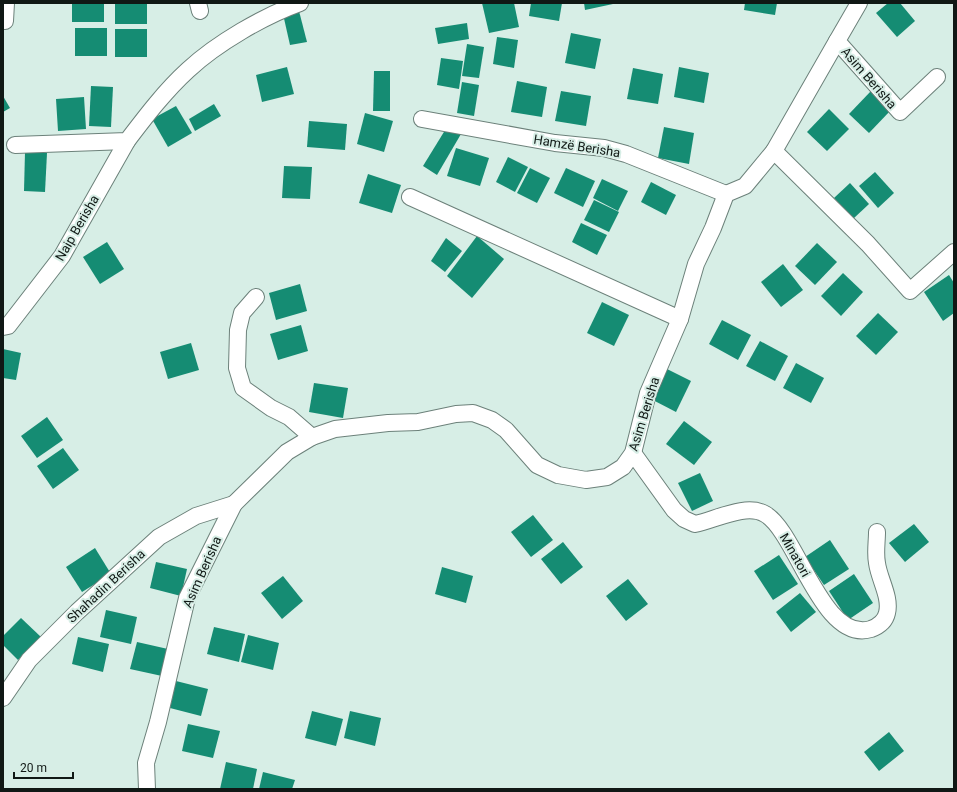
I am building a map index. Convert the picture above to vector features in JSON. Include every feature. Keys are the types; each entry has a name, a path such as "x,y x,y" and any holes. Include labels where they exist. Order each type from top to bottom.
{"street":[{"path":"5,21 6,3"},
{"name":"Naip Berisha","path":"3,327 8,326 62,256 127,141 154,106 189,69 215,48 278,7 300,3"},
{"name":"Asim Berisha","path":"147,789 146,763 187,598 234,504 287,452 312,437 335,429 388,423 418,422 473,412 492,420 506,430 537,465 558,475 586,480 608,477 623,467 633,453 648,393 680,319 696,264 713,228 726,194 745,186 774,151 859,3"},
{"name":"Asim Berisha","path":"837,41 900,112 937,77"},
{"name":"Hamzë Berisha","path":"422,119 555,143 604,148 626,154 726,194"},
{"path":"15,145 127,141"},
{"path":"774,151 868,244 910,292 954,252"},
{"path":"410,197 680,319"},
{"path":"256,297 242,313 238,330 237,368 243,388 271,408 288,417 312,437"},
{"name":"Minatori","path":"633,453 674,510 684,519 695,524 741,510 765,513 778,525 824,605 846,626 856,630 868,630 877,627 887,614 886,595 877,562 877,532"},
{"name":"Shahadin Berisha","path":"3,698 29,660 77,612 159,537 196,516 234,504"}],"building":[{"path":"72,3 104,3 104,22 72,22"},
{"path":"115,3 147,3 147,24 115,24"},
{"path":"482,3 514,3 519,27 489,33"},
{"path":"531,3 562,3 559,21 529,16"},
{"path":"584,3 613,3 613,4 585,10"},
{"path":"745,3 777,3 775,15 744,10"},
{"path":"888,3 900,3 915,21 897,37 876,13"},
{"path":"299,11 307,42 290,45 283,14"},
{"path":"467,23 469,39 438,44 435,28"},
{"path":"75,28 107,28 107,56 75,56"},
{"path":"115,29 147,29 147,57 115,57"},
{"path":"571,33 601,39 595,69 565,63"},
{"path":"497,37 518,40 514,68 493,64"},
{"path":"467,44 484,47 479,78 462,76"},
{"path":"441,58 463,61 459,89 437,85"},
{"path":"287,67 294,94 262,102 256,75"},
{"path":"679,67 709,73 704,103 674,97"},
{"path":"633,68 663,74 658,104 627,99"},
{"path":"374,71 390,71 390,111 373,111"},
{"path":"517,81 547,87 542,117 511,112"},
{"path":"462,82 479,85 474,116 457,113"},
{"path":"91,86 113,87 111,127 89,126"},
{"path":"561,91 591,96 586,126 555,121"},
{"path":"871,91 891,110 869,133 849,114"},
{"path":"3,96 10,108 3,112"},
{"path":"84,97 86,129 58,131 56,99"},
{"path":"214,104 221,116 195,131 189,119"},
{"path":"176,106 192,133 168,147 152,119"},
{"path":"829,109 849,129 827,151 807,132"},
{"path":"365,113 393,121 384,152 357,144"},
{"path":"309,121 347,124 345,150 307,147"},
{"path":"447,127 461,134 437,175 423,166"},
{"path":"664,127 694,133 689,164 658,158"},
{"path":"456,148 489,158 480,186 447,176"},
{"path":"25,152 47,153 45,192 24,191"},
{"path":"508,157 528,167 515,192 496,182"},
{"path":"284,166 312,167 310,199 282,198"},
{"path":"530,168 550,178 537,203 517,193"},
{"path":"566,168 595,181 583,207 554,193"},
{"path":"875,172 894,193 878,208 859,186"},
{"path":"368,174 401,185 392,213 359,203"},
{"path":"602,179 628,191 618,211 593,198"},
{"path":"651,182 676,195 666,215 641,202"},
{"path":"850,183 869,204 853,219 834,198"},
{"path":"594,200 619,212 609,232 584,220"},
{"path":"581,223 607,235 597,255 572,242"},
{"path":"477,236 504,259 472,298 447,276"},
{"path":"446,238 462,251 445,272 431,261"},
{"path":"107,242 124,269 100,284 83,257"},
{"path":"817,243 837,262 815,285 795,266"},
{"path":"783,264 803,290 781,307 761,282"},
{"path":"843,273 863,292 841,316 821,296"},
{"path":"949,275 954,283 954,313 943,321 924,292"},
{"path":"300,284 307,311 276,320 269,293"},
{"path":"602,302 629,315 614,346 587,333"},
{"path":"878,313 898,332 876,355 856,336"},
{"path":"722,320 751,335 738,360 709,344"},
{"path":"301,325 308,351 278,360 270,334"},
{"path":"760,341 788,356 775,381 746,366"},
{"path":"191,343 199,370 168,379 160,352"},
{"path":"3,349 21,353 16,380 3,378"},
{"path":"796,363 824,378 811,403 783,388"},
{"path":"665,368 691,381 676,412 649,398"},
{"path":"314,383 348,388 343,418 309,412"},
{"path":"47,417 63,440 37,458 21,436"},
{"path":"684,421 712,442 694,465 666,444"},
{"path":"63,448 79,470 53,489 37,466"},
{"path":"700,473 713,501 692,511 678,483"},
{"path":"533,515 553,540 531,557 511,532"},
{"path":"914,524 929,542 905,562 889,543"},
{"path":"830,540 849,569 824,585 805,557"},
{"path":"563,542 583,567 561,584 541,559"},
{"path":"95,548 111,574 82,592 66,567"},
{"path":"779,555 798,584 773,600 754,571"},
{"path":"156,562 187,569 181,596 150,588"},
{"path":"442,567 473,576 466,603 435,594"},
{"path":"854,574 873,603 848,620 829,591"},
{"path":"283,576 303,601 282,619 261,593"},
{"path":"628,579 648,604 626,621 606,596"},
{"path":"800,593 816,612 791,632 776,612"},
{"path":"106,610 137,617 131,644 100,637"},
{"path":"21,618 41,637 18,660 3,645 3,636"},
{"path":"214,627 245,634 239,662 207,654"},
{"path":"248,635 279,643 273,670 241,662"},
{"path":"78,637 109,644 103,672 72,664"},
{"path":"137,642 168,649 162,676 130,669"},
{"path":"176,681 208,689 201,716 170,708"},
{"path":"312,711 343,719 336,746 305,738"},
{"path":"350,711 381,718 375,746 344,738"},
{"path":"188,724 220,731 213,758 182,751"},
{"path":"889,732 904,751 879,771 864,752"},
{"path":"226,762 257,769 253,789 220,789"},
{"path":"263,772 295,780 292,789 259,789"}]}
